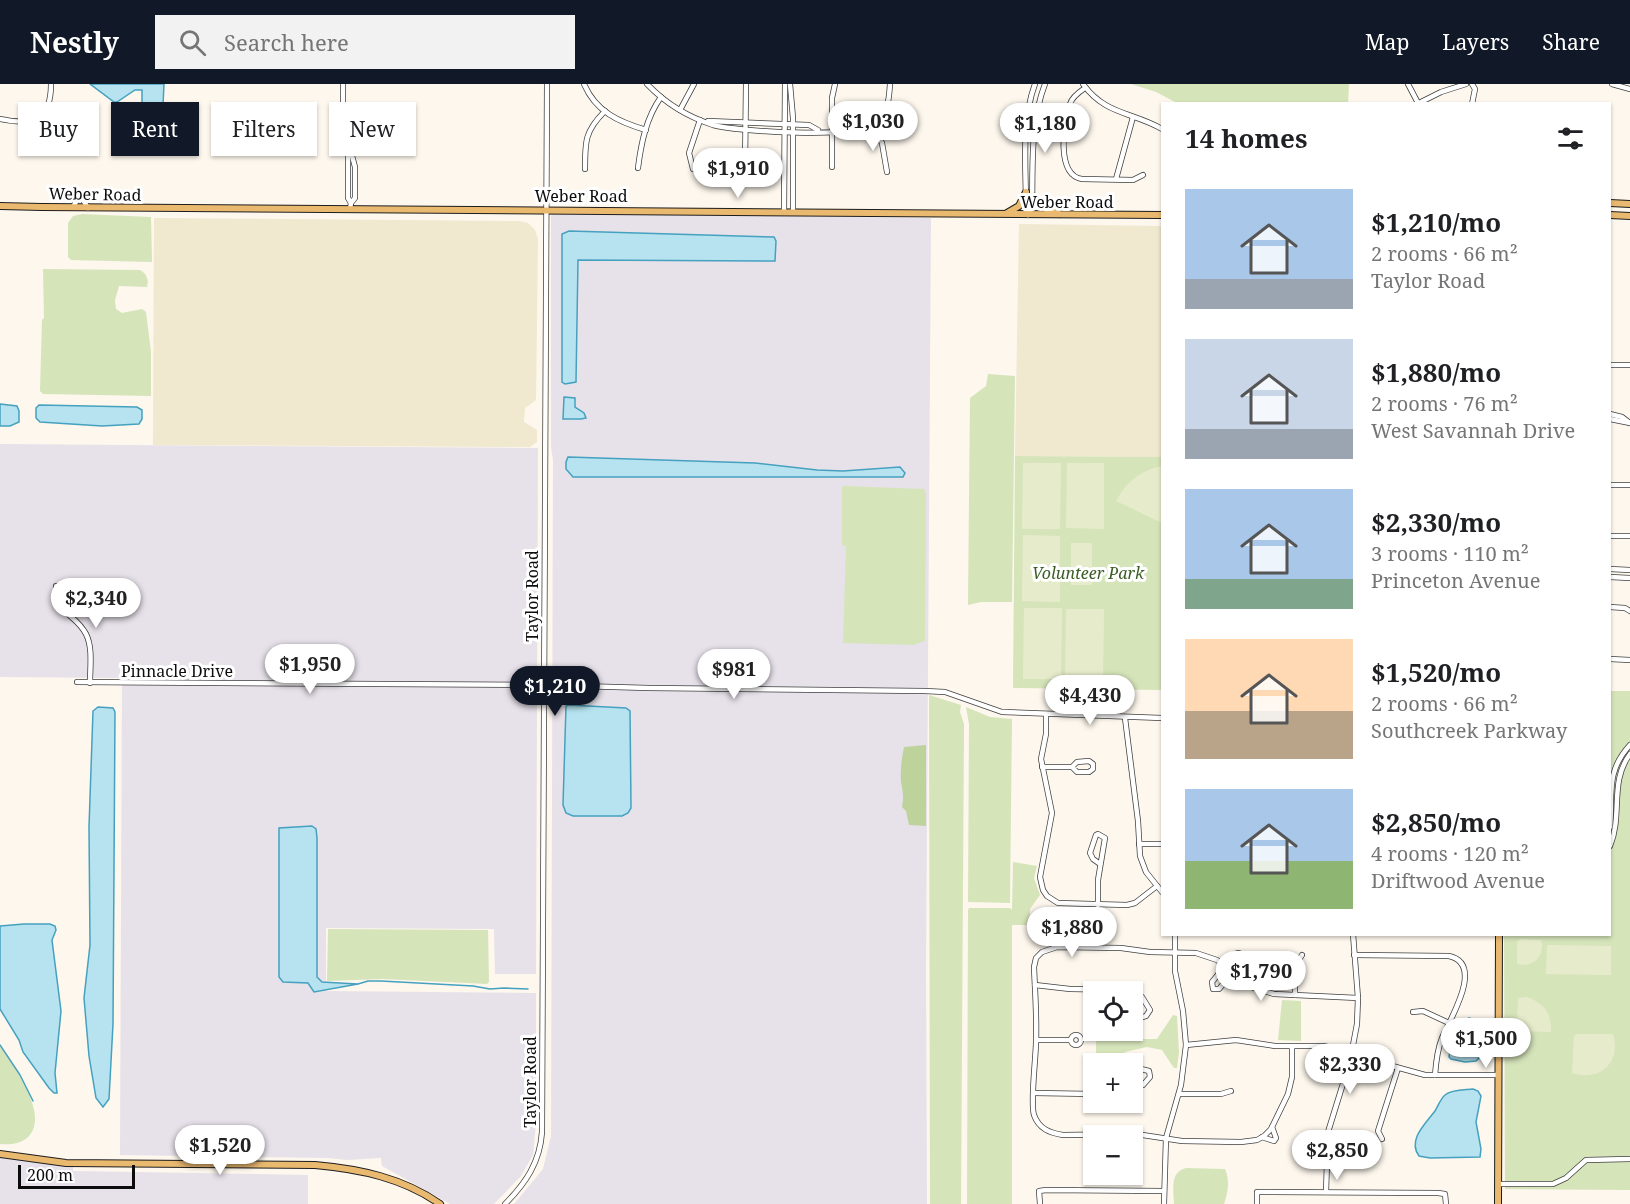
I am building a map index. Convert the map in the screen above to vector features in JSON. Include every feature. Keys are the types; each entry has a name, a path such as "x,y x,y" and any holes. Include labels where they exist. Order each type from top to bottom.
{"main road":[{"path":"1003,215 1019,206 1026,192"},
{"path":"1033,196 1044,208 1062,215"},
{"path":"1611,203 1630,204"},
{"name":"Weber Road","path":"0,206 88,208 351,206 1161,215"},
{"path":"1611,215 1630,216"},
{"path":"1498,1204 1499,936"},
{"path":"0,1154 66,1163 343,1167 368,1172 406,1185 440,1204"}],"street":[{"path":"0,119 29,121 43,116 50,105 51,84"},
{"path":"343,84 342,111 348,145 351,148 355,167 355,198 351,206"},
{"name":"Taylor Road","path":"505,1204 533,1169 542,1139 547,84"},
{"path":"584,84 588,93 616,120 646,130"},
{"path":"647,84 680,110 722,127 820,132 856,131 873,126 886,111 890,84"},
{"path":"680,110 694,84"},
{"path":"746,84 746,167"},
{"path":"784,211 785,84"},
{"path":"790,84 794,131 793,211"},
{"path":"832,167 832,98 835,84"},
{"path":"1028,215 1026,192 1028,111 1035,84"},
{"path":"1028,215 1032,207 1033,196 1034,136 1040,96 1045,84"},
{"path":"1408,84 1417,102"},
{"path":"1420,102 1466,84"},
{"path":"1472,84 1475,89 1472,102"},
{"path":"1612,84 1630,89"},
{"path":"1143,175 1133,180 1076,178 1071,175 1065,164 1065,132 1070,105 1084,86 1105,106 1145,120 1161,128"},
{"path":"638,168 641,147 652,111 661,97"},
{"path":"585,169 587,134 605,111"},
{"path":"1116,179 1133,117"},
{"path":"701,120 809,125 820,132"},
{"path":"693,170 689,153 701,120"},
{"path":"873,126 882,143 887,172"},
{"path":"73,207 80,195 88,208"},
{"path":"1611,364 1630,365"},
{"path":"1611,414 1622,417 1630,423"},
{"path":"1611,419 1630,423"},
{"path":"1611,485 1630,486"},
{"path":"1611,536 1630,536"},
{"path":"1611,569 1630,570"},
{"path":"1611,578 1630,578"},
{"path":"56,586 57,598 62,608 81,627 88,640 90,682"},
{"path":"1611,608 1625,608 1630,611"},
{"path":"1611,659 1630,660"},
{"name":"Pinnacle Drive","path":"77,682 543,685 945,692 1002,712 1091,714 1108,718 1161,718"},
{"path":"1046,714 1046,734 1041,759 1052,813 1041,870 1043,890 1047,896 1058,903 1127,905 1135,903 1157,886"},
{"path":"1125,718 1142,864 1161,891"},
{"path":"1611,781 1618,762 1630,746"},
{"path":"1611,843 1615,831 1619,775 1630,754"},
{"path":"1042,767 1072,767"},
{"path":"1098,904 1100,864 1105,838 1098,834 1090,853 1093,859 1100,864"},
{"path":"1139,844 1161,844"},
{"path":"1164,1204 1166,1138 1179,1094 1186,1045 1184,1011 1175,971 1175,936"},
{"path":"1326,1192 1328,1132 1352,1052 1357,1024 1358,998 1353,936"},
{"path":"1292,1047 1290,1088 1272,1127 1262,1137 1249,1142 1182,1141 1136,1134 1051,1133 1044,1130 1035,1117 1034,967 1036,958 1048,948 1121,948 1150,952 1203,954 1217,960 1242,981 1261,991 1275,994 1358,998"},
{"path":"1235,954 1243,954 1243,961 1233,974 1219,989 1213,989 1212,982 1225,966 1235,954"},
{"path":"1295,995 1295,966 1302,955"},
{"path":"1354,955 1449,956 1457,959 1463,965 1465,979 1459,1001 1437,1054 1435,1075"},
{"path":"1035,985 1083,989"},
{"path":"1143,998 1149,1007 1148,1014 1143,1017"},
{"path":"1413,1012 1423,1011 1449,1023"},
{"path":"1036,1040 1071,1040"},
{"path":"1186,1045 1236,1040 1292,1047 1323,1047 1352,1052 1398,1068 1435,1075 1498,1075"},
{"path":"1382,1139 1378,1131 1398,1068"},
{"path":"1179,1094 1221,1094 1231,1091"},
{"path":"1034,1093 1083,1094"},
{"path":"1262,1137 1274,1141 1276,1138 1272,1127"},
{"path":"1498,1184 1553,1184 1566,1178 1586,1160 1630,1159"},
{"path":"1040,1204 1039,1191 1164,1191"},
{"path":"1257,1204 1257,1192 1326,1192 1445,1194 1446,1204"}],"shaded area":[{"path":"551,213 931,218 926,969 927,1204 514,1204 543,1169 551,1136 553,460 551,447"},
{"path":"154,218 519,221 528,223 535,230 538,239 536,400 525,408 524,422 537,430 537,442 530,447 153,445"},
{"path":"1019,224 1161,226 1161,457 1015,456"},
{"path":"0,444 538,448 536,974 495,974 494,929 326,928 326,991 536,993 536,1124 533,1155 521,1176 494,1204 450,1204 382,1166 381,1158 347,1160 120,1155 122,678 0,677"},
{"path":"0,1156 73,1165 73,1171 308,1175 308,1204 0,1204"}],"green space":[{"path":"1131,84 1349,84 1348,102 1175,102 1156,92"},
{"path":"82,214 151,217 152,262 71,260 68,257 68,223 73,216"},
{"path":"43,269 140,270 146,275 147,287 119,286 115,300 116,309 122,313 142,309 146,312 151,352 151,396 43,394 40,391 42,320 44,318"},
{"path":"988,374 1015,376 1012,602 981,602 968,605 970,398 986,386"},
{"name":"Volunteer Park","path":"1015,456 1161,457 1161,690 1013,688"},
{"path":"1023,463 1061,463 1060,529 1022,529"},
{"path":"1067,463 1104,463 1104,529 1066,528"},
{"path":"1161,466 1161,523 1116,501 1135,478"},
{"path":"842,487 924,489 926,494 925,641 914,645 843,643 846,546 842,545"},
{"path":"1023,535 1060,536 1060,602 1022,601"},
{"path":"1071,543 1092,543 1092,585 1071,585"},
{"path":"1024,608 1062,608 1061,679 1023,679"},
{"path":"1066,609 1104,609 1103,680 1065,679"},
{"path":"1611,691 1630,691 1630,1190 1505,1189 1504,936 1611,936"},
{"path":"929,695 961,705 960,712 964,724 961,1204 930,1204"},
{"path":"966,707 990,717 1012,719 1010,903 968,902 969,724"},
{"path":"926,745 926,826 909,825 906,811 902,807 901,773 904,747"},
{"path":"1013,862 1037,866 1034,878 1040,895 1030,909 1030,925 1012,925 1012,1204 967,1204 968,910 969,908 1010,908 1012,910"},
{"path":"328,929 488,930 489,982 487,984 383,979 327,981"},
{"path":"1520,939 1541,940 1540,956 1537,960 1523,965 1517,964 1517,942"},
{"path":"1547,945 1611,946 1611,975 1546,974"},
{"path":"1527,997 1538,1002 1546,1010 1551,1032 1519,1031 1517,1028 1518,998"},
{"path":"1282,1000 1301,1001 1301,1041 1278,1040"},
{"path":"1173,1015 1177,1016 1179,1052 1177,1068 1174,1068 1162,1050 1147,1047 1124,1053 1096,1053 1096,1041 1157,1039"},
{"path":"1577,1034 1613,1034 1614,1053 1611,1061 1600,1072 1592,1075 1572,1073 1574,1036"},
{"path":"0,1045 28,1092 35,1118 34,1129 27,1138 11,1144 0,1144"},
{"path":"1186,1168 1225,1169 1228,1187 1224,1204 1174,1204 1175,1178 1177,1173"}],"water":[{"path":"90,84 164,84 163,102 142,102 142,90 135,90 114,102"},
{"path":"569,231 774,237 776,241 775,261 578,260 576,382 565,384 562,382 562,234"},
{"path":"564,397 575,398 575,407 584,413 586,418 563,419"},
{"path":"0,404 17,406 19,422 10,426 0,426"},
{"path":"39,405 137,407 142,410 142,419 139,424 102,426 40,422 36,418 36,408"},
{"path":"568,457 755,463 843,471 900,467 905,473 903,477 573,477 566,469"},
{"path":"566,706 626,708 630,711 631,808 628,813 622,816 573,816 566,813 563,805"},
{"path":"98,707 113,708 115,712 113,1024 109,1099 103,1107 96,1098 89,1056 84,998 90,945 89,827 93,711"},
{"path":"312,826 316,829 317,838 317,977 322,982 358,984 314,992 308,983 283,982 279,977 279,828"},
{"path":"50,924 55,926 56,930 52,940 61,1011 55,1073 57,1093 49,1088 23,1052 19,1040 0,1009 0,926"},
{"path":"1469,1018 1482,1022 1483,1054 1476,1061 1465,1062 1451,1059 1449,1057 1455,1034 1461,1024"},
{"path":"1473,1089 1481,1096 1476,1122 1481,1149 1480,1157 1430,1158 1419,1156 1415,1144 1416,1138 1444,1096 1455,1091"}],"waterway":[{"path":"358,984 381,981 490,989 528,989"},
{"path":"0,1045 20,1075 33,1101"}]}
